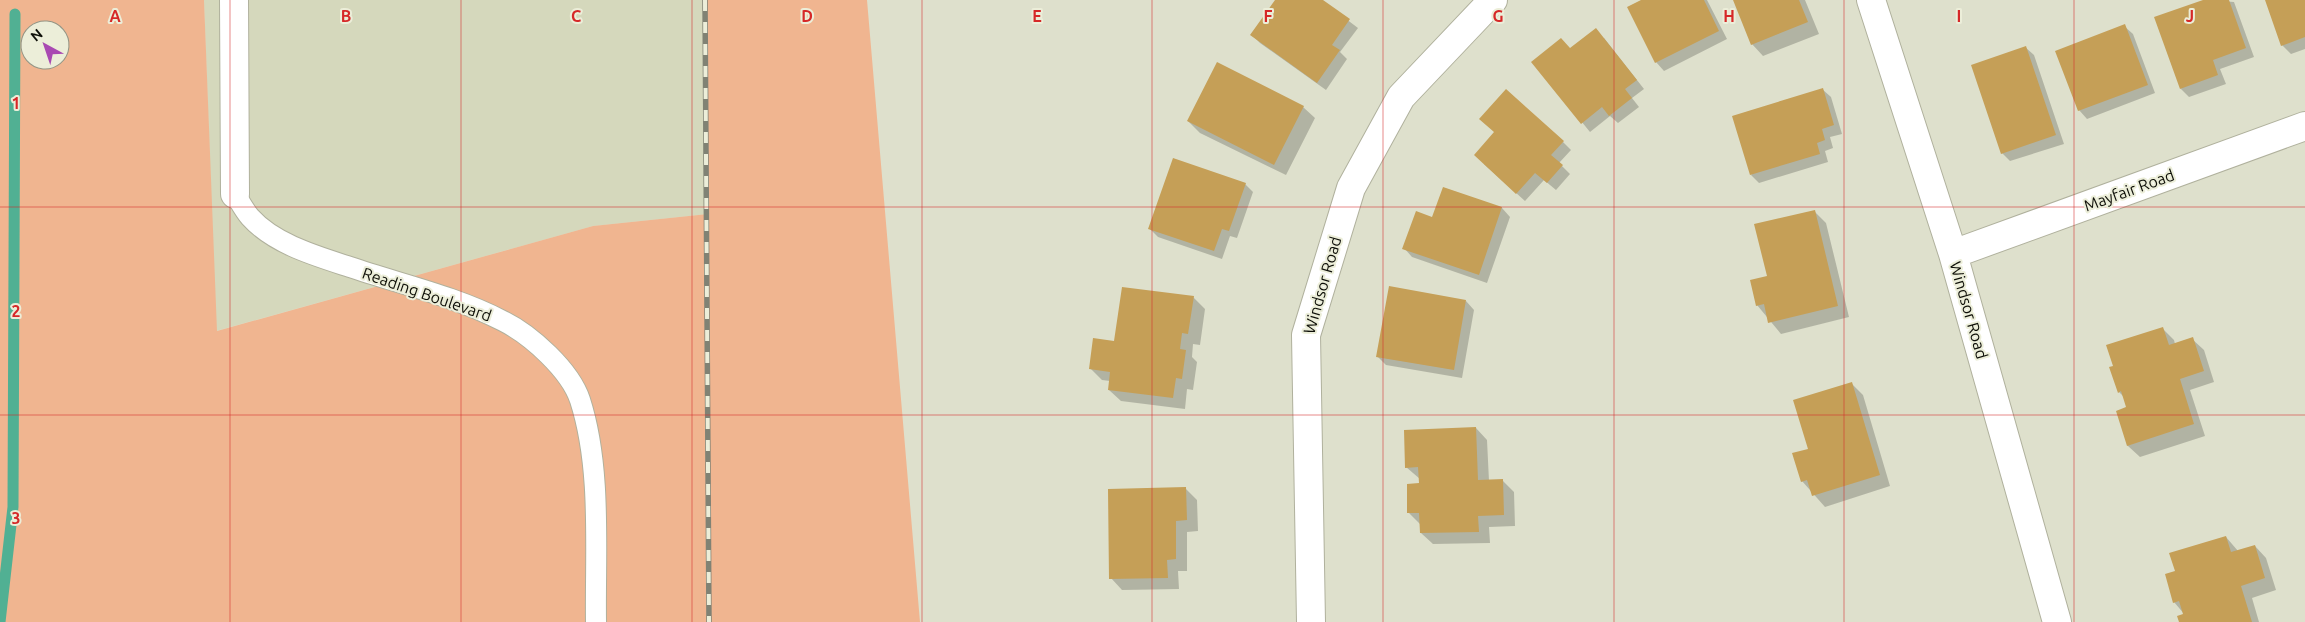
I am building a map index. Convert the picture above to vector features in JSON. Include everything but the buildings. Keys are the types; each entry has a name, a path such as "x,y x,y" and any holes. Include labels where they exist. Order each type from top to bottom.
{"street":[{"name":"Reading Boulevard","path":"234,0 235,194"},
{"name":"Windsor Road","path":"1311,622 1306,335 1351,188 1401,98 1493,0"},
{"name":"Windsor Road","path":"1870,0 1953,254 2057,622"},
{"name":"Mayfair Road","path":"1953,254 2305,126"}],"lane":[{"name":"Reading Boulevard","path":"235,194 250,217 272,235 315,256 475,308 527,336 547,352 566,376 580,399 590,446 595,498 596,622"}],"shaded area":[{"path":"0,0 204,0 217,331 593,226 708,214 705,0 867,0 920,622 0,622"},
{"path":"204,0 705,0 708,214 593,226 216,331"}],"waterway":[{"path":"0,622 13,507 15,14"}],"railway":[{"path":"705,0 709,622"}]}
